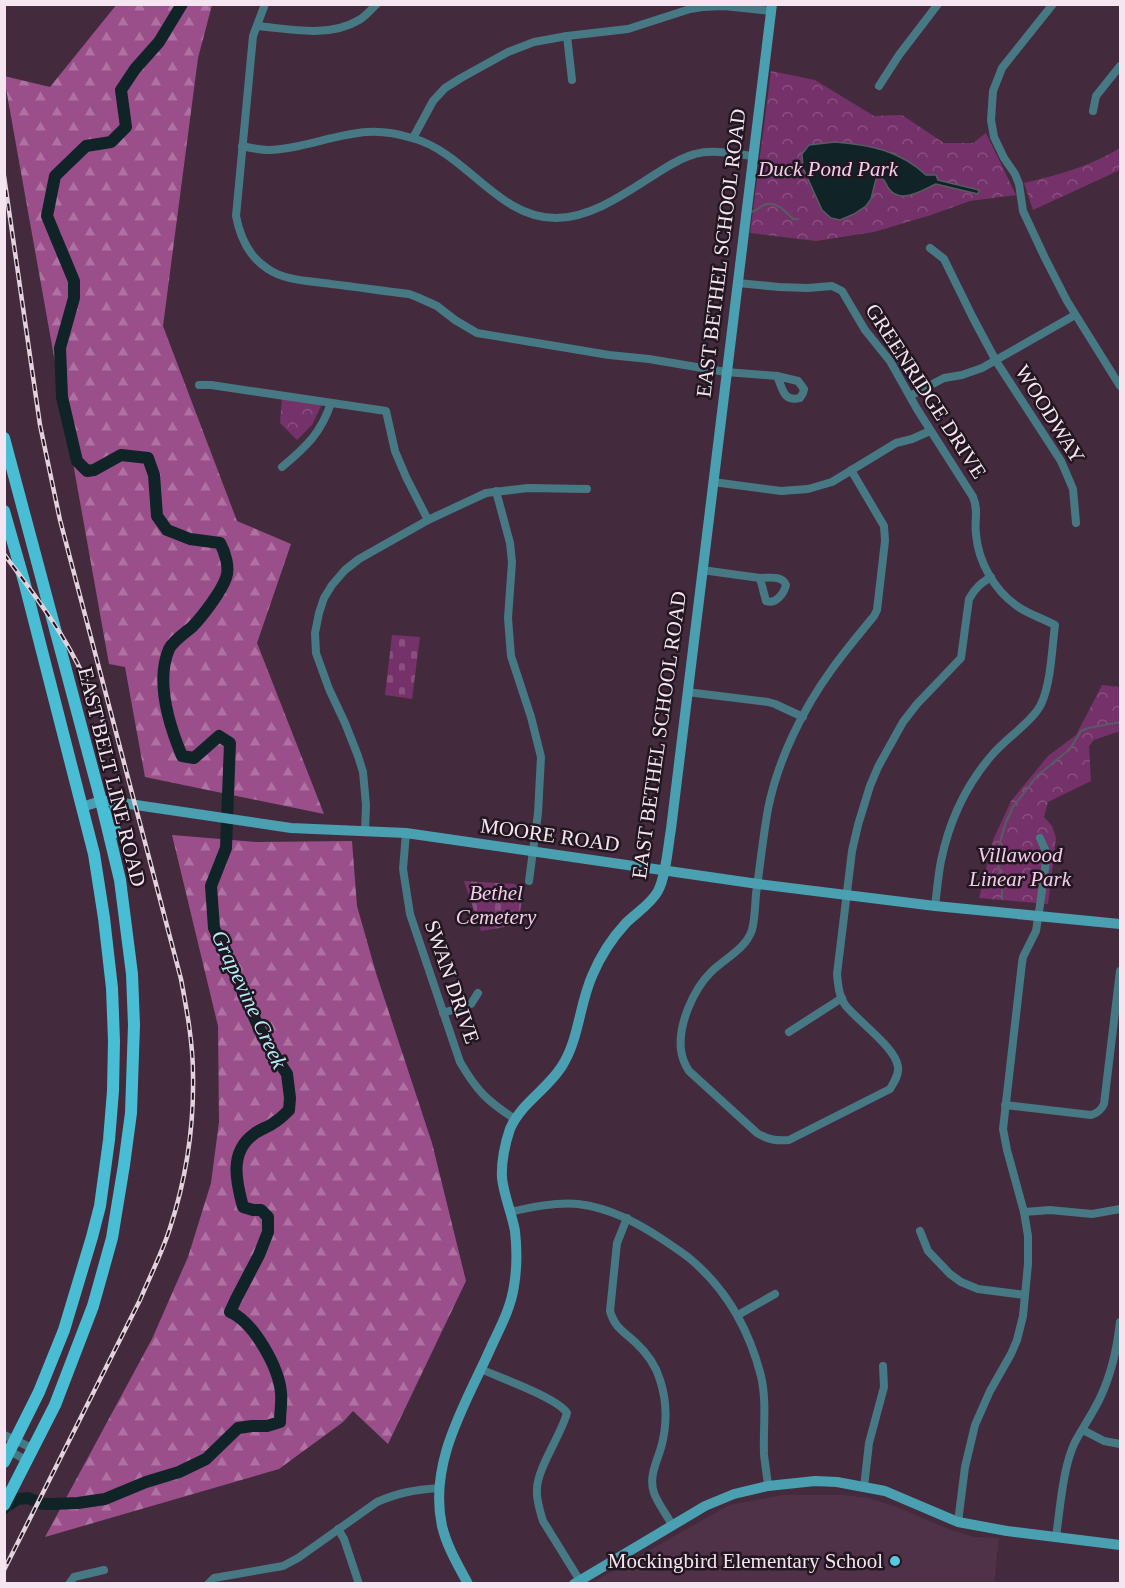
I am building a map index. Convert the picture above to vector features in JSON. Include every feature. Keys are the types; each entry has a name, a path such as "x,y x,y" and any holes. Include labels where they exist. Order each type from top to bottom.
{"main road":[{"name":"EAST BELT LINE ROAD","path":"4,1505 55,1405 93,1306 112,1238 131,1113 134,1025 132,974 120,880 101,801 5,445"},
{"name":"EAST BELT LINE ROAD","path":"4,511 96,865 112,988 114,1091 100,1206 92,1237 64,1330 39,1392 8,1447"},
{"path":"117,802 113,820 121,857 120,880"},
{"path":"100,1206 117,1209"}],"street":[{"path":"265,4 253,36 236,216 238,229 252,256 269,270 299,280 409,294 437,306 477,333 726,372 777,376"},
{"path":"257,26 327,30 360,20 377,4"},
{"path":"879,86 899,55 938,4"},
{"path":"1053,4 1002,69 993,91 991,118 994,137 1015,174 1023,211 1049,267 1075,315 1120,386"},
{"path":"413,138 433,101 445,88 508,52 534,42 628,28 689,7 771,8"},
{"name":"EAST BETHEL SCHOOL ROAD","path":"468,1584 448,1545 442,1525 440,1475 449,1439 507,1311 514,1287 515,1230 502,1178 506,1143 520,1110 559,1071 570,1053 583,1001 600,960 627,922 658,892 664,871 771,8"},
{"path":"567,36 572,80"},
{"path":"1093,111 1096,96 1120,66"},
{"path":"242,146 267,150 280,149 368,132 390,133 413,138 433,145 445,153 507,202 526,212 556,218 579,215 597,209 680,159 696,153 713,152 753,156"},
{"name":"WOODWAY","path":"930,248 944,259 996,360 1045,435 1069,477 1075,498 1076,523"},
{"name":"GREENRIDGE DRIVE","path":"737,283 808,288 832,286 842,291 865,330 890,361 930,431 973,497 976,505 975,535 981,559 991,577 1005,596 1018,607 1054,625 1046,691 1041,705 992,754 965,794 947,835 940,862 935,906"},
{"path":"910,396 944,378 971,373 1075,315"},
{"path":"199,385 386,411 395,451 428,520"},
{"path":"282,467 315,437 327,417 331,403"},
{"path":"713,482 792,491 808,489 832,482 896,443 930,431"},
{"path":"851,470 884,526 885,541 877,610 832,669 802,717 788,748 772,794 762,847 752,929 740,949 709,975 692,998 686,1016 681,1050 689,1071 757,1134 771,1140 789,1140 890,1089 896,1080 898,1067 893,1054 845,1005 838,985 837,974 852,851 858,825 878,767 903,722 961,658 969,598 980,584 991,577"},
{"path":"365,831 366,805 363,772 316,652 315,633 319,613 332,585 359,559 428,520 486,493 528,488 587,489"},
{"path":"496,492 510,543 512,562 508,618 511,656 531,717 541,757 538,813 529,881"},
{"path":"702,570 760,578"},
{"path":"687,692 768,702 802,717"},
{"name":"MOORE ROAD","path":"82,807 101,801 117,802 291,828 406,833 758,884 935,906 1120,924"},
{"name":"SWAN DRIVE","path":"406,833 403,869 410,915 460,1062 481,1094 515,1119"},
{"path":"958,1522 965,1467 975,1425 990,1391 1011,1354 1023,1316 1028,1236 1004,1129 1022,963 1034,937 1047,854 1040,838"},
{"path":"1005,1105 1091,1115 1101,1110 1104,1104 1120,971"},
{"path":"443,1013 471,1004 478,993"},
{"path":"789,1032 842,998"},
{"path":"510,1212 531,1207 577,1204 610,1212 637,1222 688,1257 714,1283 738,1315 753,1348 762,1379 765,1415 764,1455 768,1486"},
{"path":"1024,1212 1050,1210 1092,1214 1120,1209"},
{"path":"627,1218 617,1243 610,1311 613,1321 645,1354 660,1380 666,1407 665,1426 662,1445 653,1472 653,1483 654,1493 672,1525"},
{"path":"920,1231 928,1251 961,1282 978,1288 1025,1295"},
{"path":"738,1315 775,1294"},
{"path":"1056,1536 1070,1458 1075,1442 1101,1397 1108,1378 1116,1356 1120,1322"},
{"path":"864,1486 869,1443 884,1387 883,1366"},
{"path":"481,1370 536,1393 563,1408 567,1413 536,1487 543,1521 578,1582 705,1506 734,1494 768,1486 815,1481 864,1486 885,1491 958,1522 1007,1531 1120,1545"},
{"path":"1083,1430 1104,1441 1120,1444"},
{"path":"8,1447 29,1454"},
{"path":"8,1447 29,1454"},
{"path":"208,1584 214,1578 283,1566 298,1558 377,1502 411,1490 439,1488"},
{"path":"338,1529 344,1539 359,1584"},
{"path":"69,1584 75,1577 104,1570"}],"shaded area":[{"path":"835,142 860,145 895,154 926,175 936,175 938,180 979,190 978,194 936,184 919,192 900,196 889,189 881,177 876,179 871,199 866,206 840,220 831,218 822,210 803,168 802,154 809,145"},
{"name":"Mockingbird Elementary School","path":"783,1495 844,1495 869,1498 951,1530 974,1537 999,1538 994,1583 596,1584 595,1581 729,1505"}],"green space":[{"path":"117,4 212,5 198,58 163,326 237,521 291,544 257,643 324,814 145,777 125,667 109,664 4,76 50,87"},
{"name":"Duck Pond Park","path":"771,71 815,80 874,116 902,115 944,143 973,143 986,133 1016,195 970,201 874,232 816,241 750,233"},
{"path":"1120,148 1120,170 1033,210 1024,183 1074,169"},
{"path":"282,396 323,402 312,425 297,440 280,423"},
{"path":"392,635 420,637 412,699 385,695"},
{"name":"Villawood Linear Park","path":"1102,685 1120,687 1120,731 1094,740 1089,746 1091,781 1048,802 1044,817 1052,826 1056,838 1048,904 979,898 993,840 1011,801 1048,756 1076,735"},
{"path":"172,835 256,842 352,841 357,906 376,973 432,1143 466,1281 388,1444 353,1411 343,1422 279,1469 45,1537 152,1339 188,1257 211,1183 219,1122 218,1026"},
{"name":"Bethel Cemetery","path":"464,881 515,884 523,893 518,925 481,931"}],"waterway":[{"name":"Grapevine Creek","path":"4,1508 17,1499 28,1498 43,1504 78,1503 105,1499 146,1482 179,1472 206,1459 238,1428 267,1426 280,1422 281,1393 276,1371 256,1335 239,1317 230,1312 268,1232 268,1217 261,1210 243,1207 236,1168 238,1158 246,1141 256,1132 277,1121 289,1110 287,1074 263,1037 214,928 211,886 226,848 230,743 219,736 194,758 182,756 168,717 163,675 169,649 196,623 224,584 227,570 226,560 220,543 190,539 167,530 157,516 154,475 148,458 121,455 94,470 87,471 77,461 62,397 60,348 74,298 74,281 47,216 55,176 86,146 111,142 126,127 121,90 135,69 159,42 182,4"},
{"path":"751,212 764,205 772,204 780,207 793,219 798,219"},
{"path":"1002,899 1002,881 997,852 1013,807 1037,776 1070,749 1081,731 1120,722"}],"railway":[{"path":"4,176 40,425 60,520 181,979 193,1063 192,1114 185,1172 170,1228 140,1300 4,1570"},
{"path":"4,554 47,613 78,664 109,738"}],"place":[{"name":"Mockingbird Elementary School","path":"895,1561"}]}
